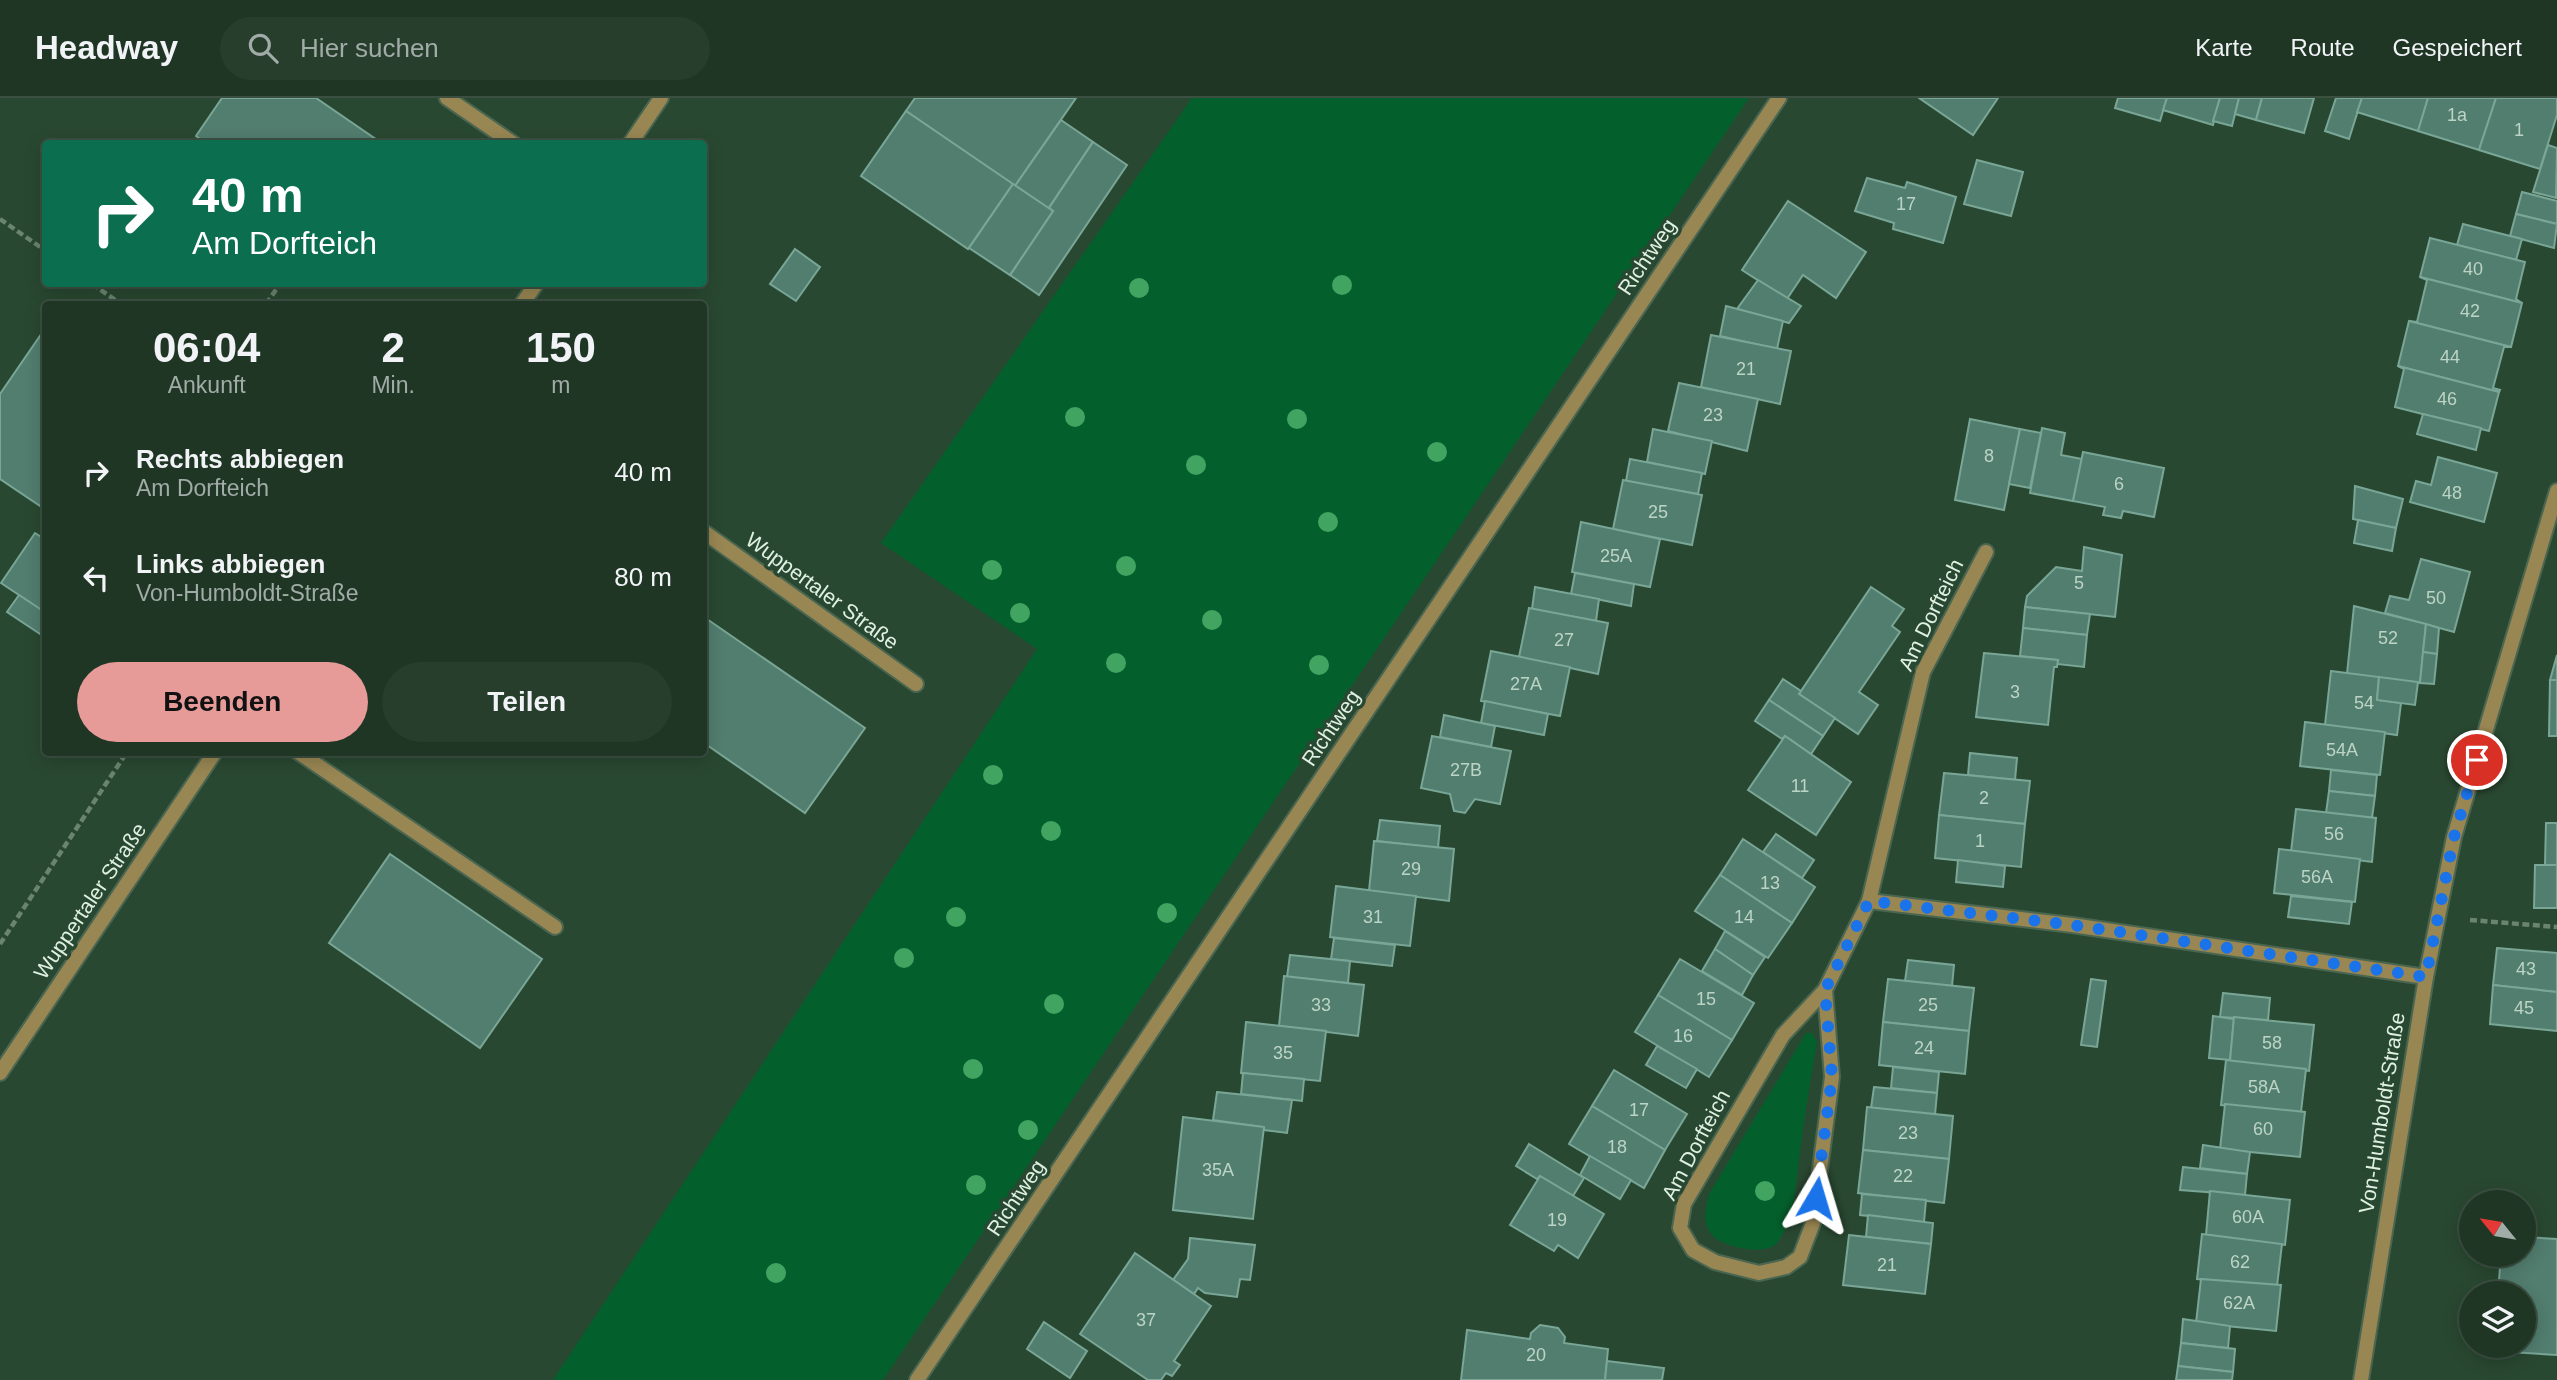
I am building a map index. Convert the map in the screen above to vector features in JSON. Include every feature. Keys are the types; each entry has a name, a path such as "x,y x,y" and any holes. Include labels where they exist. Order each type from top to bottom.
{"street":[{"path":"447,98 508,140"},
{"path":"633,140 661,98"},
{"name":"Richtweg","path":"917,1380 1779,98"},
{"name":"Von-Humboldt-Straße","path":"2361,1380 2426,977 2454,837 2557,491"},
{"name":"Wuppertaler Straße","path":"707,534 916,684"},
{"name":"Am Dorfteich","path":"1825,990 1832,1077 1814,1223 1800,1257 1786,1268 1759,1273 1715,1262 1693,1250 1680,1228 1684,1203 1783,1035 1825,990 1869,901 1923,672 1986,552"},
{"name":"Wuppertaler Straße","path":"0,1073 212,756"},
{"path":"304,756 555,927"},
{"path":"1869,901 2072,925 2426,977"}],"path":[{"path":"0,219 42,248"},
{"path":"96,287 117,301"},
{"path":"0,944 124,756"},
{"path":"2438,918 2557,927"}],"green space":[{"path":"1192,98 1749,98 883,1380 553,1380 1037,649 881,543"},
{"path":"1806,1033 1812,1033 1817,1042 1795,1195 1788,1222 1777,1243 1771,1247 1752,1250 1731,1246 1714,1237 1707,1227 1705,1213 1709,1194"}],"building":[{"path":"222,98 316,98 377,140 202,140 196,136"},
{"path":"915,98 1076,98 1015,186 906,111"},
{"path":"1919,98 1998,98 1973,135"},
{"path":"2118,98 2167,98 2160,121 2115,108"},
{"path":"2167,98 2220,98 2213,125 2163,110"},
{"path":"2220,98 2239,98 2232,126 2213,121"},
{"path":"2239,98 2262,98 2256,120 2235,114"},
{"path":"2262,98 2314,98 2304,133 2256,120"},
{"path":"2336,98 2362,98 2349,139 2325,131"},
{"path":"2362,98 2428,98 2418,131 2357,112"},
{"path":"2428,98 2496,98 2479,150 2418,131"},
{"path":"2496,98 2557,98 2557,115 2540,169 2479,150"},
{"path":"906,111 1013,184 968,249 861,176"},
{"path":"1061,120 1093,142 1048,209 1015,186"},
{"path":"1093,142 1127,165 1039,295 1010,275 1053,211 1049,208"},
{"path":"2548,145 2557,148 2556,198 2533,192"},
{"path":"1977,160 2023,172 2011,216 1964,204"},
{"path":"1867,178 1905,188 1907,182 1956,197 1943,243 1893,229 1894,223 1855,211"},
{"path":"1013,184 1053,211 1010,275 969,248"},
{"path":"2522,192 2557,201 2557,224 2516,214"},
{"path":"1788,201 1866,252 1836,298 1803,275 1787,299 1742,270"},
{"path":"2516,214 2557,224 2554,248 2510,236"},
{"path":"2463,224 2522,239 2516,260 2457,245"},
{"path":"2430,238 2525,262 2516,299 2522,303 2420,277"},
{"path":"795,249 820,267 796,301 770,284"},
{"path":"2420,277 2522,303 2511,347 2409,321 2417,322 2427,280"},
{"path":"1758,280 1801,306 1789,323 1737,309"},
{"path":"1726,306 1783,321 1777,349 1720,336"},
{"path":"2409,321 2511,347 2504,347 2493,388 2500,390 2499,392 2398,366"},
{"path":"42,333 42,507 0,479 0,394"},
{"path":"1711,335 1791,351 1780,404 1701,387"},
{"path":"2398,366 2499,392 2489,431 2395,407 2404,369"},
{"path":"1679,383 1758,399 1747,451 1668,431"},
{"path":"2423,414 2481,428 2476,450 2417,434"},
{"path":"1970,419 2020,429 2004,510 1955,500"},
{"path":"2042,428 2065,433 2061,455 2082,459 2073,501 2030,493"},
{"path":"1653,429 1712,441 1705,474 1647,462"},
{"path":"2020,429 2041,433 2030,488 2009,484"},
{"path":"2083,452 2164,468 2154,517 2123,511 2121,518 2103,515 2105,507 2073,501"},
{"path":"2438,457 2497,473 2484,522 2410,502 2416,481 2431,485"},
{"path":"1630,459 1702,473 1698,494 1626,481"},
{"path":"1623,480 1702,495 1692,545 1613,529"},
{"path":"2355,486 2403,499 2396,528 2353,519"},
{"path":"2358,520 2396,528 2392,551 2354,543"},
{"path":"1581,522 1660,539 1650,587 1572,572"},
{"path":"35,533 42,537 42,610 1,583"},
{"path":"2084,547 2122,555 2115,617 2025,607 2027,596 2056,567 2082,571"},
{"path":"2421,559 2470,572 2454,632 2385,613 2390,596 2409,600"},
{"path":"1575,573 1634,584 1631,606 1571,594"},
{"path":"1535,587 1599,599 1596,621 1532,609"},
{"path":"1871,587 1904,609 1892,626 1900,632 1859,692 1878,705 1858,734 1799,694"},
{"path":"19,595 42,610 42,635 7,612"},
{"path":"2354,606 2426,624 2420,683 2347,674"},
{"path":"2025,607 2090,614 2087,635 2023,628"},
{"path":"1529,608 1608,623 1598,674 1519,657"},
{"path":"707,619 865,728 805,813 707,745"},
{"path":"2426,624 2439,628 2437,654 2423,652"},
{"path":"2023,628 2087,635 2084,667 2057,664 2058,660 2020,656"},
{"path":"1491,651 1570,667 1560,716 1481,701"},
{"path":"2423,652 2437,654 2434,684 2420,683"},
{"path":"1984,653 2058,660 2057,667 2054,667 2048,725 1976,717"},
{"path":"2557,655 2557,680 2550,680"},
{"path":"2331,671 2379,677 2377,700 2401,703 2397,735 2325,725"},
{"path":"2379,677 2418,682 2415,705 2377,700"},
{"path":"1783,679 1801,691 1799,694 1835,718 1823,736 1769,700"},
{"path":"2550,680 2557,680 2557,736 2549,736"},
{"path":"1769,700 1823,736 1811,754 1785,736 1782,739 1755,721"},
{"path":"1485,701 1548,714 1544,735 1481,723"},
{"path":"1444,715 1495,726 1491,747 1440,737"},
{"path":"2305,722 2385,732 2380,775 2300,766"},
{"path":"1432,736 1511,751 1500,804 1475,799 1465,813 1454,811 1450,794 1421,788"},
{"path":"1785,736 1851,782 1816,835 1748,790"},
{"path":"1970,753 2017,758 2015,780 1968,775"},
{"path":"2331,770 2377,775 2375,796 2329,791"},
{"path":"1944,773 2030,781 2025,824 1939,815"},
{"path":"2329,791 2375,796 2372,818 2326,813"},
{"path":"2296,809 2376,818 2372,862 2291,852"},
{"path":"1939,815 2025,824 2021,867 1935,858"},
{"path":"1380,820 1440,826 1438,848 1377,841"},
{"path":"2546,823 2557,823 2557,865 2545,865"},
{"path":"1776,834 1814,860 1802,878 1763,852"},
{"path":"1743,839 1815,887 1792,923 1720,875"},
{"path":"1374,841 1454,849 1449,901 1369,891"},
{"path":"2279,849 2360,859 2355,902 2274,893"},
{"path":"390,854 542,959 480,1048 329,943"},
{"path":"1958,860 2005,866 2003,887 1956,882"},
{"path":"2535,865 2557,865 2557,908 2534,908"},
{"path":"1720,875 1792,923 1768,958 1695,911"},
{"path":"1336,886 1416,896 1410,946 1330,937"},
{"path":"2291,896 2352,902 2349,924 2288,917"},
{"path":"1725,931 1765,957 1753,975 1715,949"},
{"path":"1334,938 1395,945 1392,966 1331,959"},
{"path":"2497,948 2557,953 2557,992 2493,985"},
{"path":"1715,949 1753,975 1742,995 1702,971"},
{"path":"1290,955 1350,961 1348,983 1287,977"},
{"path":"1680,959 1754,1003 1732,1040 1658,995"},
{"path":"1908,960 1954,965 1952,986 1905,981"},
{"path":"1284,976 1364,985 1358,1036 1279,1026"},
{"path":"1888,979 1974,988 1969,1031 1883,1022"},
{"path":"2091,979 2106,981 2097,1047 2081,1045"},
{"path":"2493,985 2557,992 2557,1031 2490,1024"},
{"path":"2223,993 2270,998 2268,1020 2220,1017"},
{"path":"1658,995 1732,1040 1709,1077 1635,1032"},
{"path":"2213,1016 2234,1019 2230,1060 2209,1058"},
{"path":"2234,1017 2314,1025 2309,1071 2230,1061"},
{"path":"1246,1022 1326,1031 1320,1081 1241,1073"},
{"path":"1883,1022 1969,1031 1965,1074 1879,1065"},
{"path":"1657,1046 1697,1069 1686,1088 1646,1065"},
{"path":"2226,1060 2306,1069 2301,1112 2221,1105"},
{"path":"1893,1067 1939,1072 1937,1093 1891,1088"},
{"path":"1614,1070 1687,1114 1665,1150 1592,1106"},
{"path":"1243,1073 1304,1079 1302,1101 1241,1094"},
{"path":"1874,1087 1937,1093 1935,1115 1871,1108"},
{"path":"1217,1092 1292,1100 1287,1133 1213,1120"},
{"path":"2225,1104 2305,1112 2300,1157 2220,1149"},
{"path":"1592,1106 1665,1150 1644,1188 1569,1144"},
{"path":"1867,1107 1953,1116 1949,1159 1863,1150"},
{"path":"1183,1117 1264,1127 1253,1219 1173,1210"},
{"path":"1529,1144 1584,1178 1573,1196 1540,1176 1537,1179 1516,1166"},
{"path":"2203,1145 2250,1152 2247,1174 2200,1168"},
{"path":"1863,1150 1949,1159 1944,1203 1858,1193"},
{"path":"1590,1156 1631,1180 1620,1199 1580,1175"},
{"path":"2183,1167 2247,1174 2245,1195 2180,1190"},
{"path":"1540,1176 1604,1214 1578,1258 1558,1245 1554,1251 1510,1225"},
{"path":"2210,1191 2290,1200 2285,1245 2206,1235"},
{"path":"1862,1194 1926,1200 1924,1222 1860,1215"},
{"path":"1868,1215 1933,1223 1931,1244 1866,1237"},
{"path":"2202,1234 2282,1244 2277,1286 2197,1279"},
{"path":"1849,1235 1931,1244 1925,1294 1843,1285"},
{"path":"1190,1238 1255,1245 1250,1280 1240,1279 1237,1297 1205,1293 1198,1288 1194,1294 1173,1280 1188,1259"},
{"path":"2536,1238 2557,1239 2557,1355 2536,1354 2536,1281 2499,1281 2500,1267 2536,1267"},
{"path":"1135,1253 1211,1306 1174,1361 1180,1365 1172,1376 1166,1373 1161,1380 1148,1380 1080,1334"},
{"path":"2201,1279 2281,1285 2276,1331 2196,1323"},
{"path":"2183,1319 2230,1326 2228,1348 2181,1343"},
{"path":"1044,1322 1087,1351 1070,1378 1027,1349"},
{"path":"1540,1325 1558,1328 1565,1337 1564,1343 1608,1349 1605,1380 1461,1380 1467,1330 1530,1339 1531,1333"},
{"path":"2181,1343 2235,1349 2233,1372 2178,1366"},
{"path":"1607,1361 1664,1368 1662,1380 1605,1380"},
{"path":"2178,1366 2233,1372 2232,1380 2176,1380"}],"route":[{"path":"1816,1198 1832,1077 1825,990 1869,901 2072,925 2426,977 2454,837 2477,760"}]}
